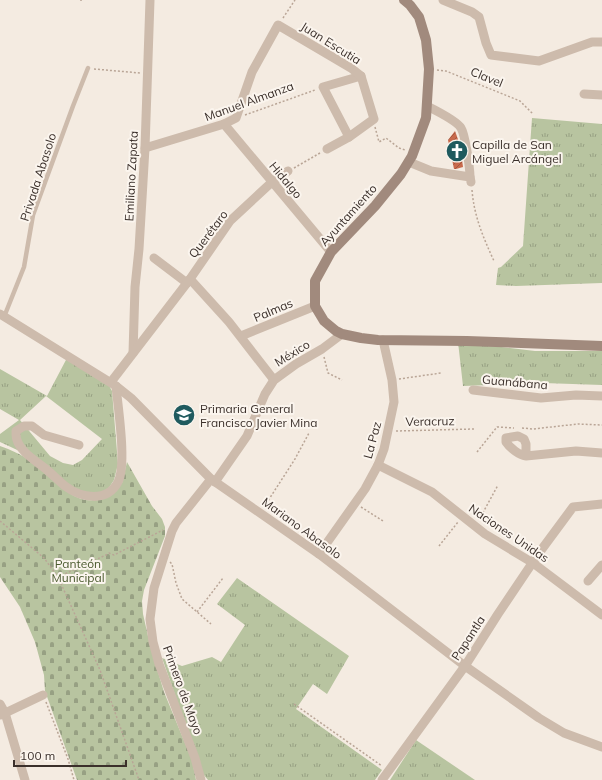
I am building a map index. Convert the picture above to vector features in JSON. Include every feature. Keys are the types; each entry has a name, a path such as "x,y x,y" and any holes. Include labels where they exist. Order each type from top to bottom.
{"street":[{"name":"Emiliano Zapata","path":"133,353 135,287 139,249 145,148 150,0"},
{"name":"Ayuntamiento","path":"315,306 315,281 331,252 375,206 401,174 411,159 426,118 429,69 426,40 419,17 410,4 404,0"},
{"path":"443,0 472,12 479,17 491,55 540,61 592,42 602,42"},
{"name":"Juan Escutia","path":"278,25 351,68 361,76 374,119"},
{"path":"236,118 252,72 278,25"},
{"path":"349,137 323,88 361,76"},
{"path":"584,94 602,95"},
{"path":"411,159 431,171 471,180 469,162 461,128 447,117 427,106"},
{"name":"Manuel Almanza","path":"145,148 224,124 236,118"},
{"path":"327,149 349,137 374,119"},
{"name":"Hidalgo","path":"224,124 331,252"},
{"name":"Querétaro","path":"114,384 133,353 188,281 230,221 272,182 288,171"},
{"path":"154,258 188,281 241,336 274,380"},
{"path":"315,306 324,321 342,334 361,338 383,340 467,341 602,346"},
{"name":"Palmas","path":"241,336 315,306"},
{"name":"Mariano Abasolo","path":"2,316 114,384 131,398 213,481 319,554 465,666 539,718 564,733 602,747"},
{"name":"México","path":"213,481 247,436 265,394 274,380 296,364 322,349 342,334"},
{"name":"La Paz","path":"319,554 355,504 378,465 394,402 392,380 383,340"},
{"path":"79,444 44,435 32,426 24,426 16,431 17,441 24,450 66,487 85,497 100,496 111,491 118,482 122,471 114,384"},
{"name":"Guanábana","path":"473,390 541,398 576,395 602,396"},
{"path":"526,456 576,451 602,453"},
{"name":"Naciones Unidas","path":"378,465 432,492 485,534 533,563 602,615"},
{"name":"Primero de Mayo","path":"201,780 195,758 160,664 150,619 154,588 174,528 213,481"},
{"name":"Papantla","path":"382,780 465,666 498,614 574,507 602,504"},
{"path":"588,580 602,565"},
{"path":"3,714 43,695"},
{"path":"0,704 25,780"}],"lane":[{"name":"Privada Abasolo","path":"2,316 24,267 33,215 72,106 88,68"}],"path":[{"path":"278,25 295,0"},
{"path":"88,68 148,74"},
{"name":"Clavel","path":"429,69 446,71 520,101 533,114"},
{"name":"Manuel Almanza","path":"236,118 323,88"},
{"path":"374,119 379,142 386,138 399,148 405,150 411,159"},
{"path":"288,171 327,149"},
{"path":"471,180 473,204 479,228 494,261"},
{"path":"322,349 328,373 342,380"},
{"path":"392,380 441,373"},
{"path":"477,452 497,427 533,429 578,424 602,425"},
{"name":"Veracruz","path":"387,431 474,429"},
{"path":"261,513 295,459 309,433"},
{"path":"476,526 498,485"},
{"path":"355,504 383,521"},
{"path":"439,546 462,516"},
{"path":"0,521 44,558 58,577 100,670 139,780"},
{"path":"58,577 106,554 114,554 170,527 174,528"},
{"path":"166,549 168,560 172,564 176,583 182,599 211,624"},
{"path":"197,612 223,578"},
{"path":"43,695 68,758 74,780"},
{"path":"294,704 388,770"}],"green space":[{"path":"532,118 602,124 602,283 516,286 496,285 498,268 501,267 523,246"},
{"path":"458,342 535,351 602,351 602,385 543,383 463,386"},
{"path":"67,358 107,382 112,391 118,464 114,480 108,489 99,495 74,491 28,455 0,442 0,434 19,420 0,409 0,369 47,396","holes":["46,396 102,439 82,460 73,465 63,463 50,456 20,420"]},
{"name":"Panteón Municipal","path":"0,446 23,456 68,492 85,500 96,499 122,483 127,462 152,506 162,519 165,527 165,536 144,590 142,601 143,614 150,645 164,692 192,760 196,780 77,780 45,691 44,675 35,642 20,607 0,577"},
{"path":"237,578 349,656 327,694 313,684 296,709 382,770 375,780 208,780 203,774 162,658 182,666 212,657 221,662 245,625 217,604"},
{"path":"416,740 475,780 390,780"}],"building":[{"name":"Capilla de San Miguel Arcángel","path":"455,131 460,145 463,167 454,169 448,140"}],"place":[{"name":"Capilla de San Miguel Arcángel","path":"457,151"},
{"name":"Primaria General Francisco Javier Mina","path":"184,415"}]}
